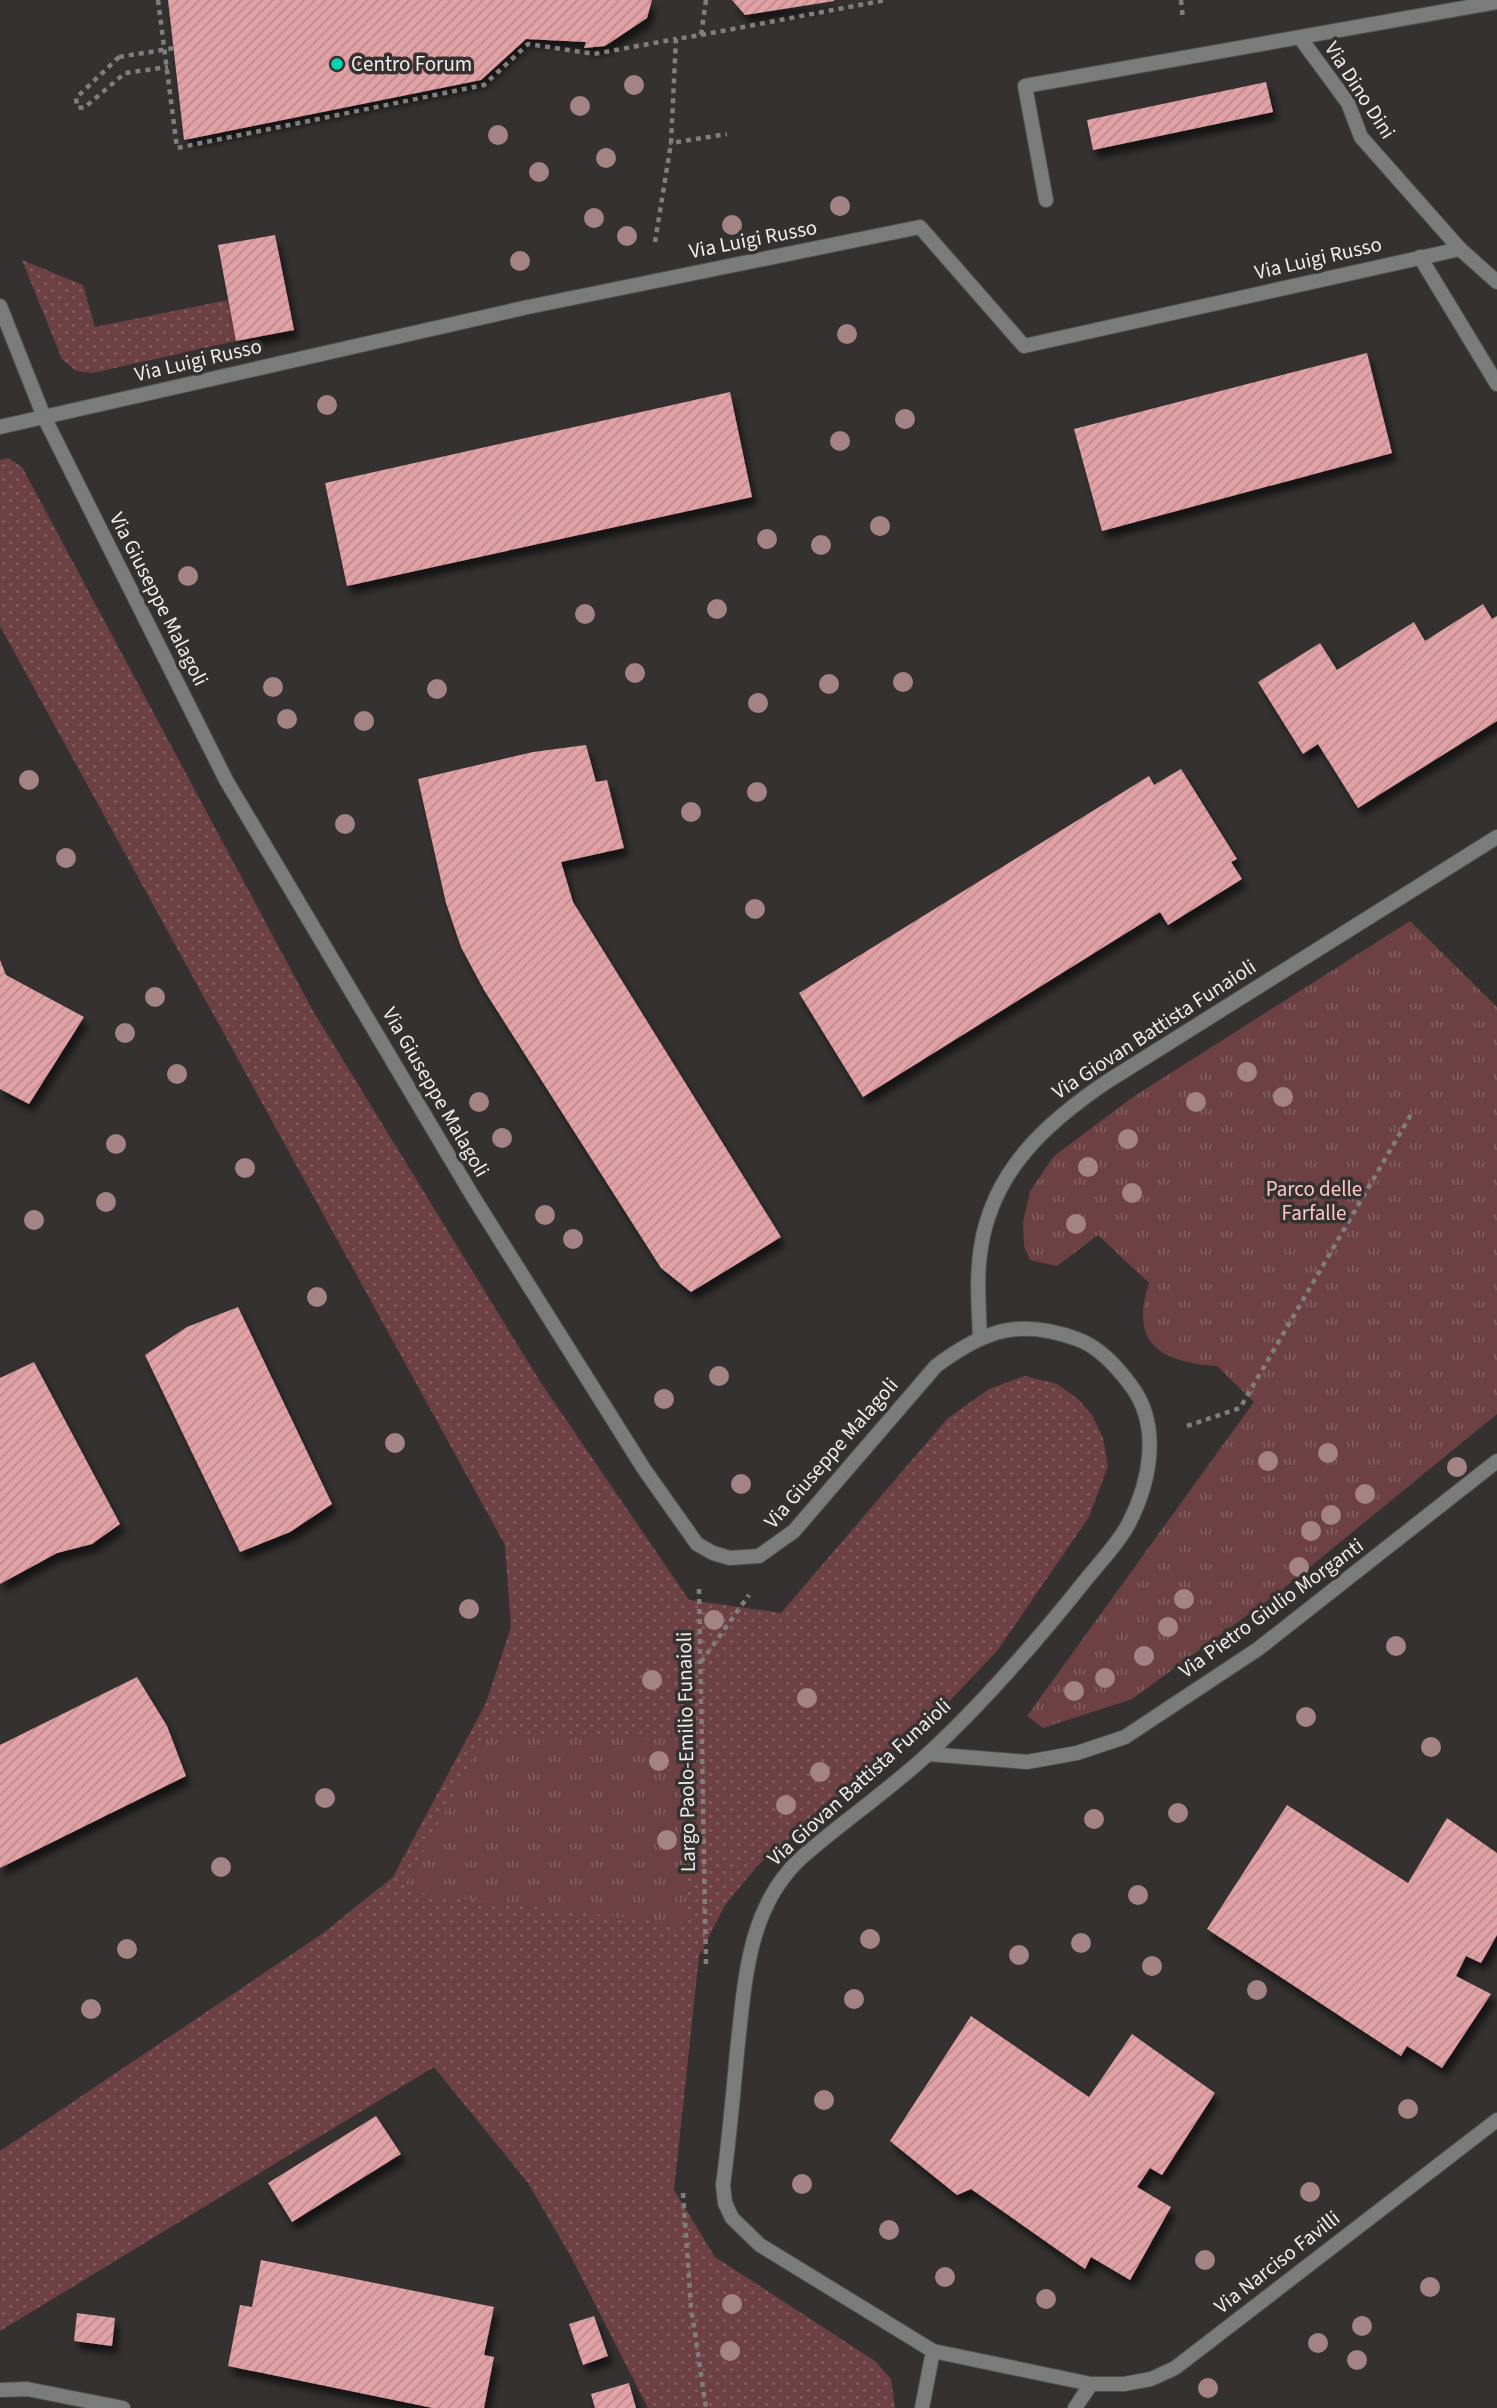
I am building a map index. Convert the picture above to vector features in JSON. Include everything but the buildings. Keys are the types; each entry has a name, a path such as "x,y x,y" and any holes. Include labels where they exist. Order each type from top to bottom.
{"street":[{"name":"Via Dino Dini","path":"1460,249 1361,137 1348,103 1301,39 1497,2"},
{"path":"1046,200 1024,86 1139,64 1301,39"},
{"name":"Via Luigi Russo","path":"44,417 528,307 920,227 1024,346 1460,249"},
{"path":"1460,249 1497,282"},
{"path":"1420,257 1497,384"},
{"name":"Via Giuseppe Malagoli","path":"0,306 44,417 226,780 472,1195 644,1469 697,1544 713,1553 747,1559 775,1548 794,1531 936,1366 980,1339"},
{"path":"0,427 44,417"},
{"name":"Via Giovan Battista Funaioli","path":"1091,2384 933,2351 760,2245 732,2218 725,2203 723,2185 746,1965 769,1897 786,1872 928,1754 1037,1642 1128,1524 1149,1462 1148,1421 1135,1392 1114,1366 1086,1342 1044,1328 1024,1326 1000,1330 980,1339 978,1274 981,1245 989,1214 1019,1156 1065,1110 1108,1081 1497,837"},
{"name":"Via Pietro Giulio Morganti","path":"928,1754 1027,1762 1077,1754 1125,1737 1258,1649 1497,1461"},
{"name":"Via Narciso Favilli","path":"1091,2384 1124,2384 1151,2379 1174,2368 1497,2120"},
{"path":"922,2408 933,2351"},
{"path":"1075,2408 1091,2384"},
{"path":"0,2390 27,2389 123,2408"}],"path":[{"path":"158,0 177,148 484,85 528,44 594,54 886,0"},
{"path":"701,35 706,0"},
{"path":"652,255 671,143 676,39"},
{"path":"168,67 125,73 84,108 77,107 76,97 119,57 174,48"},
{"path":"671,143 727,134"},
{"path":"1150,1440 1240,1408 1413,1111"},
{"name":"Largo Paolo-Emilio Funaioli","path":"697,1544 706,1960"}],"green space":[{"path":"22,260 83,285 95,327 228,300 236,341 92,373 76,371 62,359"},
{"path":"8,458 22,467 313,1011 541,1383 689,1600 781,1613 947,1419 989,1389 1025,1376 1057,1384 1078,1399 1092,1415 1103,1438 1108,1466 1089,1517 997,1651 943,1708 757,1866 725,1905 699,1956 674,2190 715,2257 875,2361 891,2379 895,2408 648,2408 570,2255 528,2183 434,2067 0,2331 0,2151 322,1934 393,1877 486,1703 511,1627 505,1545 0,626 0,460"},
{"name":"Parco delle Farfalle","path":"1410,921 1497,1007 1497,1414 1278,1593 1132,1699 1043,1728 1027,1716 1254,1402 1217,1366 1180,1360 1154,1346 1143,1321 1149,1283 1098,1235 1057,1266 1030,1260 1024,1246 1023,1222 1030,1191 1054,1156 1133,1097"},
{"path":"487,1733 685,1740 687,1925 402,1891"}],"place":[{"name":"Centro Forum","path":"337,64"}]}
